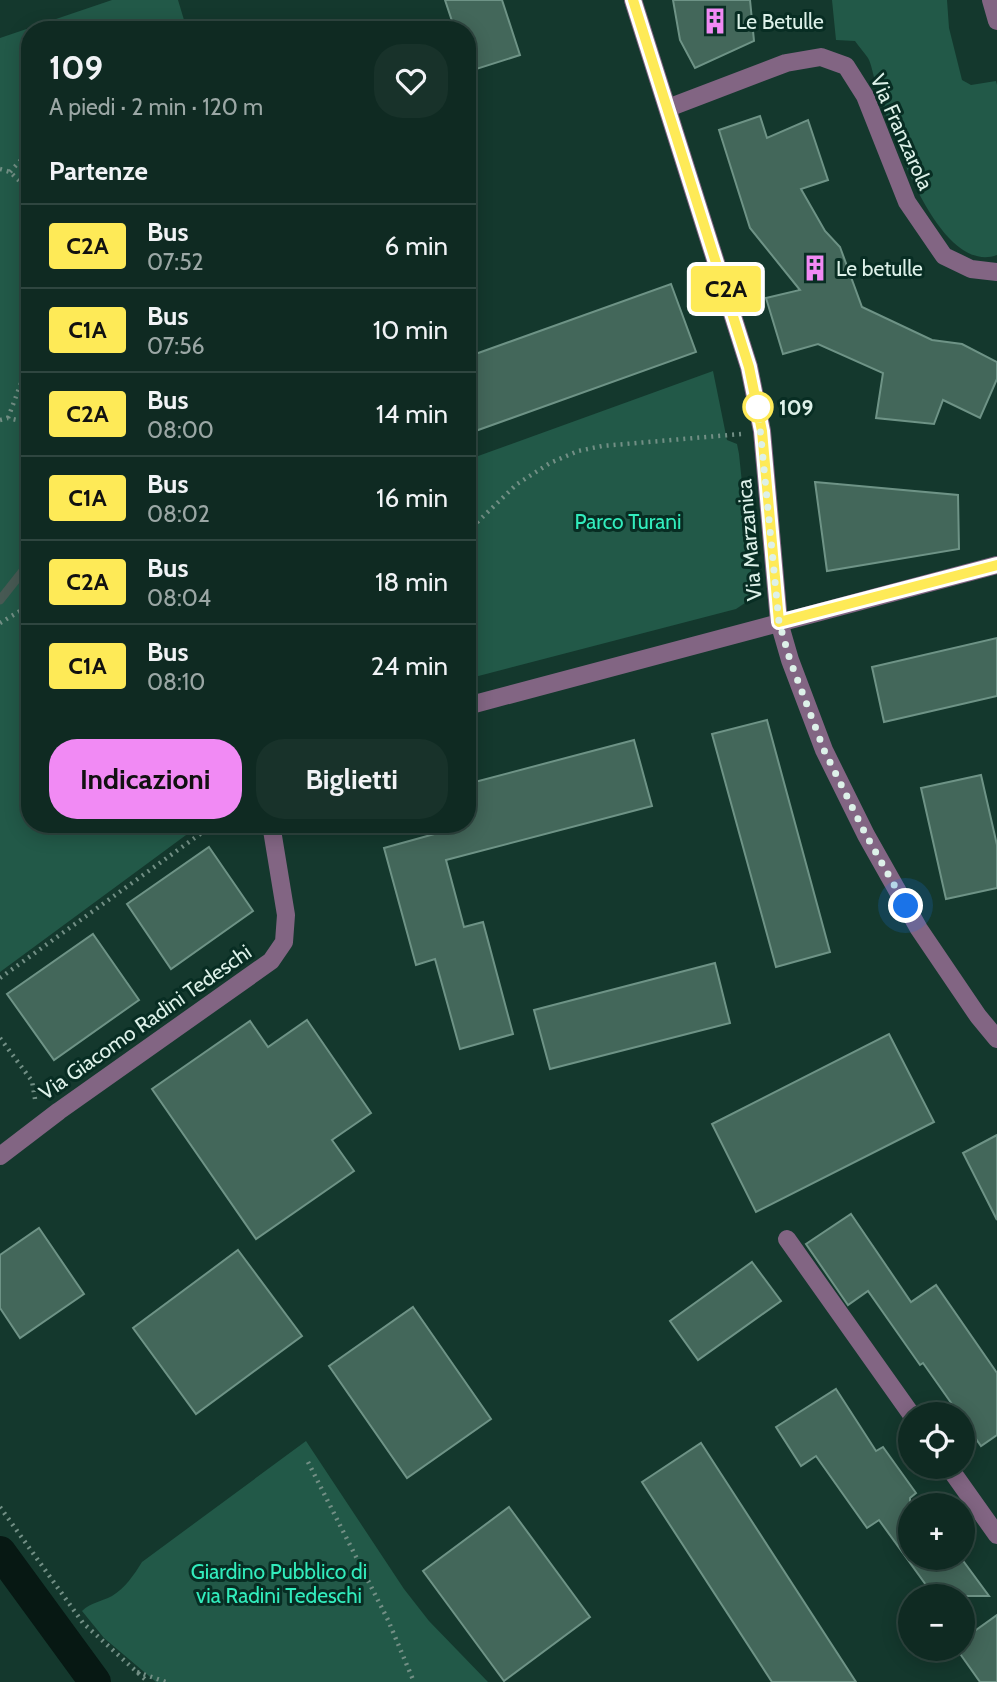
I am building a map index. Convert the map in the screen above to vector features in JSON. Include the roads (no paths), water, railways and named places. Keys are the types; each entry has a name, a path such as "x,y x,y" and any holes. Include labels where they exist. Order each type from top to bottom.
{"street":[{"name":"Via Marzanica","path":"633,0 749,367 762,431 779,622 824,750 866,835 919,929 978,1016 997,1039"},
{"path":"992,0 997,21"},
{"name":"Via Franzarola","path":"668,108 786,63 821,57 846,66 865,96 907,202 944,256 971,269 997,272"},
{"path":"476,704 997,565"},
{"name":"Via Giacomo Radini Tedeschi","path":"0,1156 271,961 284,942 286,915 272,833"},
{"path":"787,1239 902,1402"},
{"path":"957,1479 997,1535"}],"waterway":[{"path":"0,600 21,573"},
{"path":"0,1552 95,1682"}],"place":[{"name":"Le Betulle","path":"715,21"},
{"name":"Le betulle","path":"815,268"},
{"name":"109","path":"758,407"}],"park label":[{"name":"Parco Turani","path":"628,521"},
{"name":"Giardino Pubblico di via Radini Tedeschi","path":"279,1583"}]}
